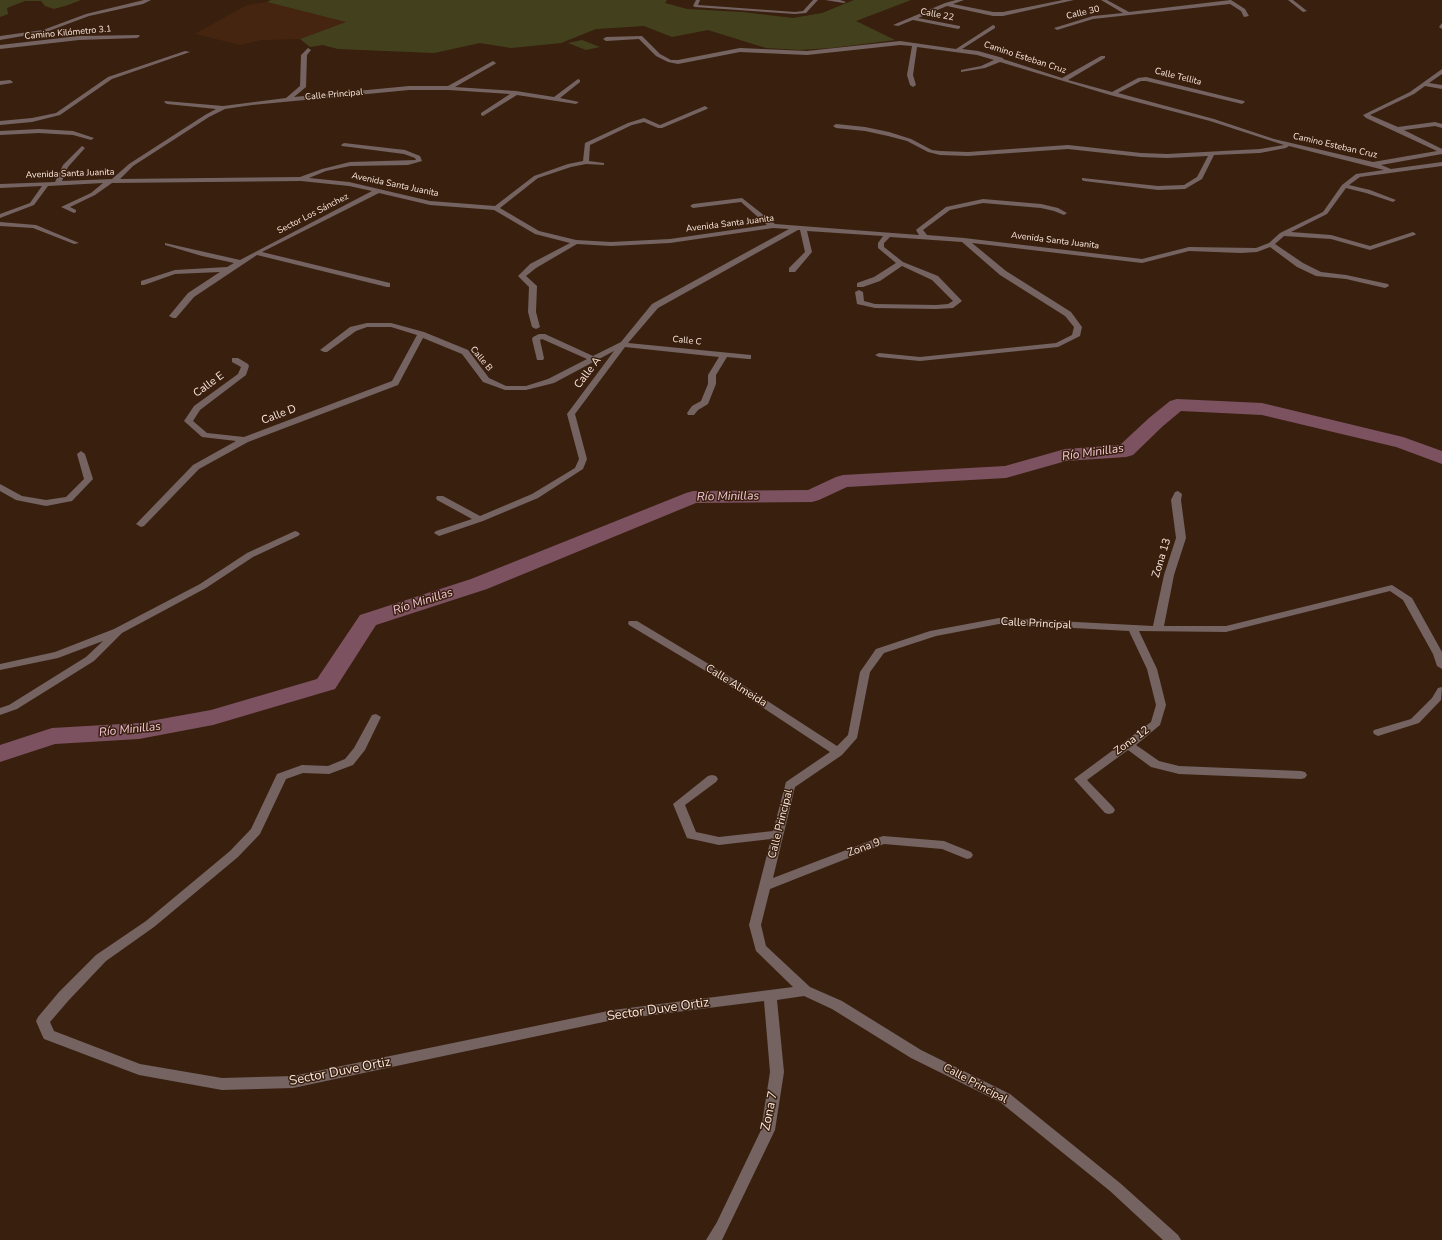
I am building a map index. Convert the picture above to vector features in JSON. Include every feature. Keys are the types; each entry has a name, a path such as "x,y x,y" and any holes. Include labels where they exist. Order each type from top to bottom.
{"street":[{"path":"0,38 44,31 88,15 149,0"},
{"path":"698,0 695,6 795,13 804,12 816,0"},
{"path":"828,0 844,2"},
{"path":"896,25 947,4 962,0"},
{"path":"947,4 993,14 1003,14 1072,0"},
{"path":"1103,0 1127,13"},
{"path":"1290,0 1305,11"},
{"path":"1230,1 1243,10 1246,16"},
{"name":"Calle 30","path":"1057,28 1093,18 1230,1"},
{"name":"Calle 22","path":"912,18 958,27"},
{"path":"957,50 993,27"},
{"name":"Camino Kilómetro 3.1","path":"0,47 79,38 137,36"},
{"name":"Camino Esteban Cruz","path":"606,39 640,37 658,55 670,61 678,62 740,50 807,53 836,51 883,44 915,44 978,53 1001,59 1063,80 1212,120 1272,140 1373,164 1389,170"},
{"path":"913,84 910,75 915,44"},
{"path":"288,100 303,87 304,55 308,50"},
{"path":"0,123 32,120 58,114 110,78 187,52"},
{"path":"1063,80 1102,57"},
{"path":"963,70 983,67 1001,59"},
{"path":"448,88 493,63"},
{"path":"1442,71 1412,93 1366,115 1442,151"},
{"name":"Calle Tellita","path":"1112,94 1140,79 1146,79 1242,102"},
{"path":"555,99 578,81"},
{"path":"0,83 10,82"},
{"path":"1425,84 1442,87"},
{"name":"Calle Principal","path":"74,211 64,207 93,194 131,165 207,116 223,108 409,88 448,88 516,93 576,102"},
{"path":"483,114 516,93"},
{"path":"167,102 223,108"},
{"path":"586,162 587,144 630,124 644,120 660,127 705,108"},
{"path":"1397,129 1430,124 1442,126"},
{"path":"836,126 865,129 889,134 909,140 930,151 940,153 968,154 1068,147 1141,156 1260,151 1291,145"},
{"path":"0,133 39,130 73,133 91,138"},
{"path":"301,179 324,170 350,164 408,163 419,161 418,157 405,152 344,145"},
{"path":"58,183 65,166 82,148"},
{"path":"1373,164 1442,151"},
{"path":"1084,179 1158,188 1185,186 1200,178 1212,154"},
{"path":"1423,155 1441,164"},
{"path":"496,208 536,177 586,162 602,164"},
{"name":"Avenida Santa Juanita","path":"0,186 112,181 301,179 349,184 430,203 496,208 537,233 576,242 611,244 670,241 773,226 964,240 1142,260 1189,249 1241,251 1257,250 1271,244 1282,234 1325,213 1344,186 1358,175 1441,164"},
{"path":"0,216 32,204 47,184"},
{"path":"1344,186 1368,191 1393,200"},
{"name":"Sector Los Sánchez","path":"173,316 191,295 229,269 256,253 378,191"},
{"path":"693,206 742,200 773,226"},
{"path":"925,237 919,230 948,208 983,202 1041,206 1056,209 1064,213"},
{"path":"0,224 34,226 76,243"},
{"path":"792,270 809,252 800,228"},
{"name":"Calle A","path":"439,533 480,519 535,496 579,469 583,459 571,414 623,344 655,306 800,228"},
{"path":"1282,234 1331,237 1370,248 1413,234"},
{"path":"888,235 881,244 881,248 901,263 935,278 958,301 950,306 936,307 875,306 860,302 859,288 877,279 901,263"},
{"path":"879,355 920,359 1058,345 1076,336 1078,327 1068,314 1003,273 964,240"},
{"path":"536,327 532,312 533,286 522,276 533,266 576,242"},
{"path":"168,244 202,254 241,262"},
{"path":"1271,244 1300,265 1319,274 1346,277 1385,286"},
{"path":"256,253 387,285"},
{"name":"Sector Los Sánchez","path":"144,283 175,272 229,269"},
{"name":"Calle B","path":"324,350 353,329 367,325 391,325 421,334 465,352 486,380 505,388 526,388 551,381 623,344"},
{"name":"Calle D","path":"141,524 196,467 245,440 395,383 421,334"},
{"path":"540,358 536,339 542,336 593,360"},
{"name":"Calle C","path":"623,344 748,358"},
{"path":"691,413 695,408 705,402 712,384 712,375 724,355"},
{"name":"Calle E","path":"235,360 245,366 242,375 197,408 188,421 204,435 245,440"},
{"path":"0,487 19,498 46,503 69,499 90,479 81,454"},
{"name":"Zona 13","path":"1158,629 1168,575 1181,538 1176,500 1178,494"},
{"path":"440,498 480,519"},
{"path":"0,667 58,655 118,631 203,586 250,554 295,534"},
{"name":"Calle Principal","path":"1173,1240 1115,1187 1005,1098 916,1054 837,1005 806,991 760,948 755,925 790,785 838,752 853,736 865,672 880,652 934,633 999,621 1133,629 1226,629 1392,588 1407,598 1420,624 1438,654 1442,666"},
{"name":"Calle Almeida","path":"633,623 728,680 838,752"},
{"name":"Zona 12","path":"1109,810 1080,779 1156,723 1161,705 1152,669 1133,629"},
{"path":"0,712 13,707 90,659 118,631"},
{"path":"1378,732 1415,721 1436,700 1442,690"},
{"name":"Sector Duve Ortiz","path":"376,717 359,750 349,762 330,770 302,769 281,777 256,831 234,854 150,924 101,958 64,996 43,1021 49,1035 139,1069 222,1084 293,1082 613,1015 806,991"},
{"path":"1128,745 1155,764 1179,770 1301,775"},
{"path":"712,779 678,804 691,835 719,841 778,834"},
{"name":"Zona 9","path":"765,886 883,840 944,845 967,855"},
{"name":"Zona 7","path":"714,1240 722,1227 768,1130 777,1072 770,996"}],"shaded area":[{"path":"0,0 81,0 54,9 45,6 41,1 25,1 7,8 8,14 0,17"},
{"path":"271,0 667,0 665,3 687,9 742,12 793,18 822,13 854,0 911,0 856,21 895,40 832,48 800,50 766,48 708,30 672,37 644,26 596,29 561,43 511,48 480,43 434,53 338,49 323,45 310,47 300,39 346,22 267,2"},
{"path":"267,2 346,22 300,39 261,40 241,45 195,34 247,5"},
{"path":"582,40 600,47 586,50 568,43"}],"waterway":[{"name":"Río Minillas","path":"0,754 52,736 139,731 213,717 326,684 368,620 479,584 693,497 812,496 843,481 1006,472 1065,455 1126,451 1156,422 1177,405 1262,409 1403,443 1442,458"}]}
